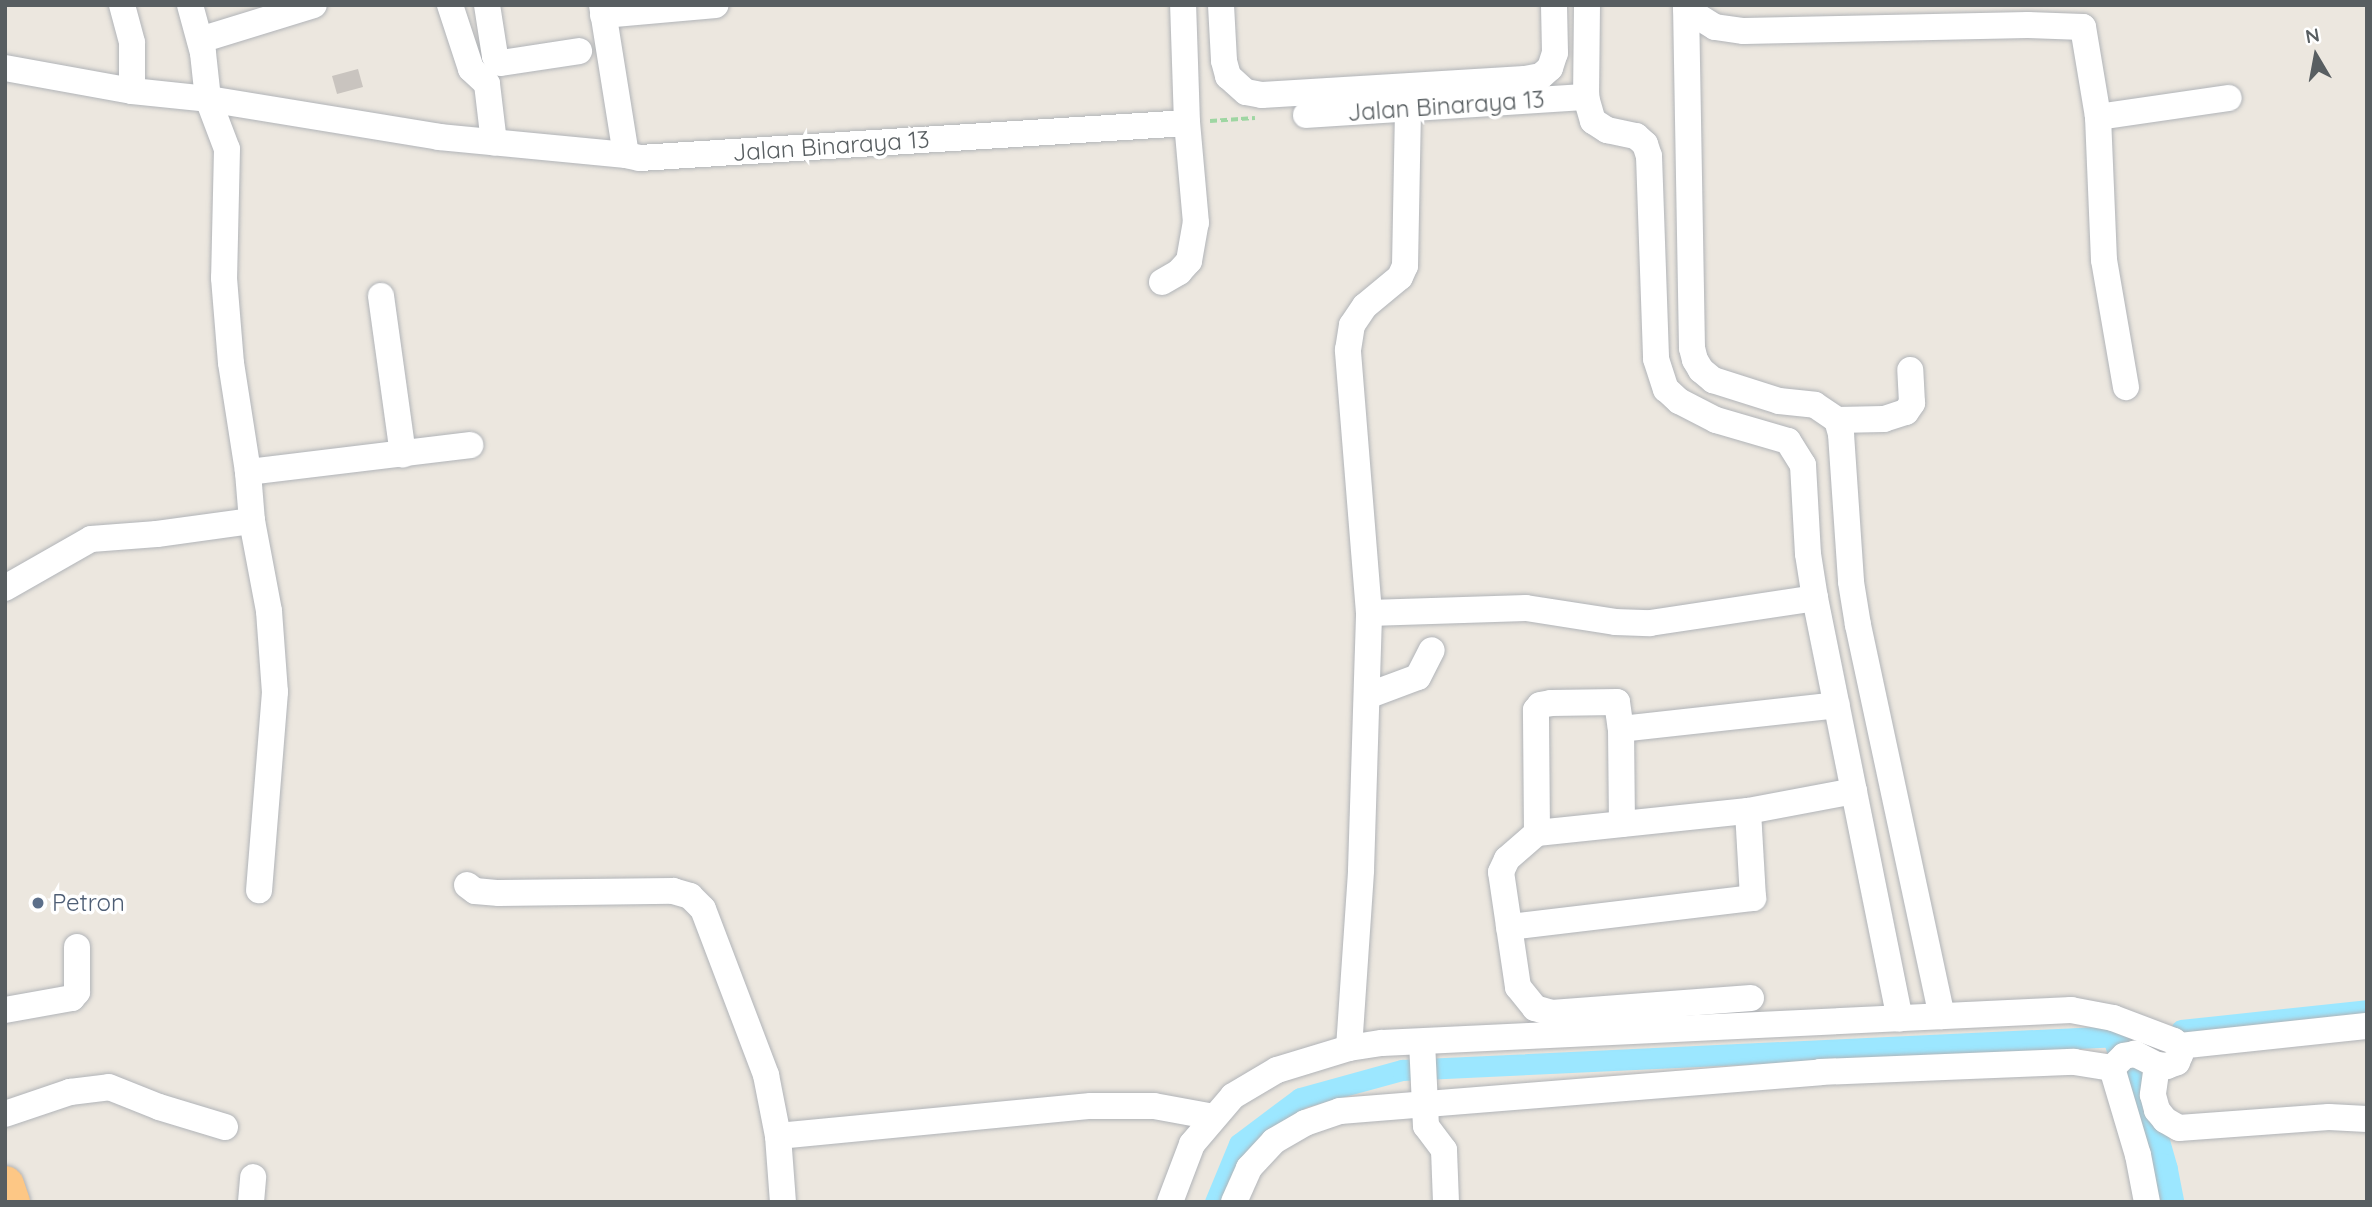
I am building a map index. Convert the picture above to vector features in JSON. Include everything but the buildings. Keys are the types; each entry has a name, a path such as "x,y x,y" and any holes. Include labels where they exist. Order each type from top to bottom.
{"highway":[{"path":"5,1185 10,1202"}],"street":[{"path":"122,5 132,43 132,91"},
{"path":"190,5 200,40 208,99 227,149 224,278 231,363 248,472 252,521 269,611 275,692 259,890"},
{"path":"200,40 314,5"},
{"path":"450,5 471,69 492,72 506,63 579,51"},
{"path":"487,5 494,143"},
{"path":"626,155 603,10 716,5"},
{"path":"1162,282 1184,266 1194,246 1196,223 1187,123 1182,5"},
{"path":"1221,5 1224,61 1228,76 1236,86 1246,92 1262,95 1541,76 1550,68 1555,53 1554,5"},
{"path":"1587,5 1586,97 1593,121 1607,130 1636,136 1645,144 1649,156 1656,359 1663,382 1679,401 1716,420 1788,441 1797,452 1806,483 1808,554 1815,598 1900,1018"},
{"path":"1686,7 1715,27 1744,32 2015,25 2082,16 2098,117 2101,231 2126,387"},
{"path":"1686,7 1692,348 1695,360 1701,370 1713,380 1779,401 1815,405 1836,420 1841,434 1851,582 1858,625 1942,1016"},
{"name":"Jalan Binaraya 13","path":"5,68 132,91 208,99 494,143 640,158 1187,123"},
{"name":"Jalan Binaraya 13","path":"1306,115 1586,97"},
{"path":"2098,117 2229,98"},
{"path":"1349,1048 1361,870 1369,613 1348,350 1352,325 1365,306 1400,277 1405,266 1408,108"},
{"path":"381,296 403,454"},
{"path":"1836,420 1884,419 1906,412 1912,403 1910,370"},
{"path":"248,472 470,445"},
{"path":"5,587 91,539 157,534 252,521"},
{"path":"1369,613 1525,608 1615,622 1650,623 1815,598"},
{"path":"1367,696 1418,677 1432,650"},
{"path":"1537,833 1536,710 1539,705 1551,703 1617,702 1621,729 1622,824"},
{"path":"1621,729 1837,705"},
{"path":"1751,998 1542,1011 1535,1008 1518,987 1501,873 1507,859 1537,833 1748,811 1854,791"},
{"path":"1509,927 1753,898 1748,811"},
{"path":"467,885 475,891 499,893 673,891 690,895 703,909 761,1062 778,1136 783,1202"},
{"path":"5,1010 72,998 77,992 77,947"},
{"path":"1170,1202 1192,1144 1233,1096 1277,1070 1349,1048 1422,1047 1900,1018 2090,1011 2174,1041 2179,1046 2180,1055 2177,1062 2157,1065 2135,1054 2123,1056 2112,1068"},
{"path":"2179,1046 2367,1026"},
{"path":"1422,1047 1426,1126 1444,1150 1446,1202"},
{"path":"1234,1202 1249,1167 1274,1141 1305,1123 1340,1111 1424,1098 1820,1072 2074,1062 2112,1068"},
{"path":"2157,1065 2152,1095 2157,1110 2165,1120 2179,1128 2329,1117 2367,1119"},
{"path":"2112,1068 2138,1155 2147,1202"},
{"path":"5,1114 70,1092 109,1087 159,1107 225,1128"},
{"path":"778,1136 1091,1106 1154,1106 1214,1117"}],"path":[{"path":"1187,123 1306,115"}],"waterway":[{"path":"2181,1030 2367,1010"},
{"path":"1215,1202 1239,1144 1300,1098 1402,1070 2120,1036"},
{"path":"2120,1036 2123,1046"},
{"path":"2132,1071 2160,1170 2166,1202"}],"place":[{"name":"Petron","path":"38,903"}]}
